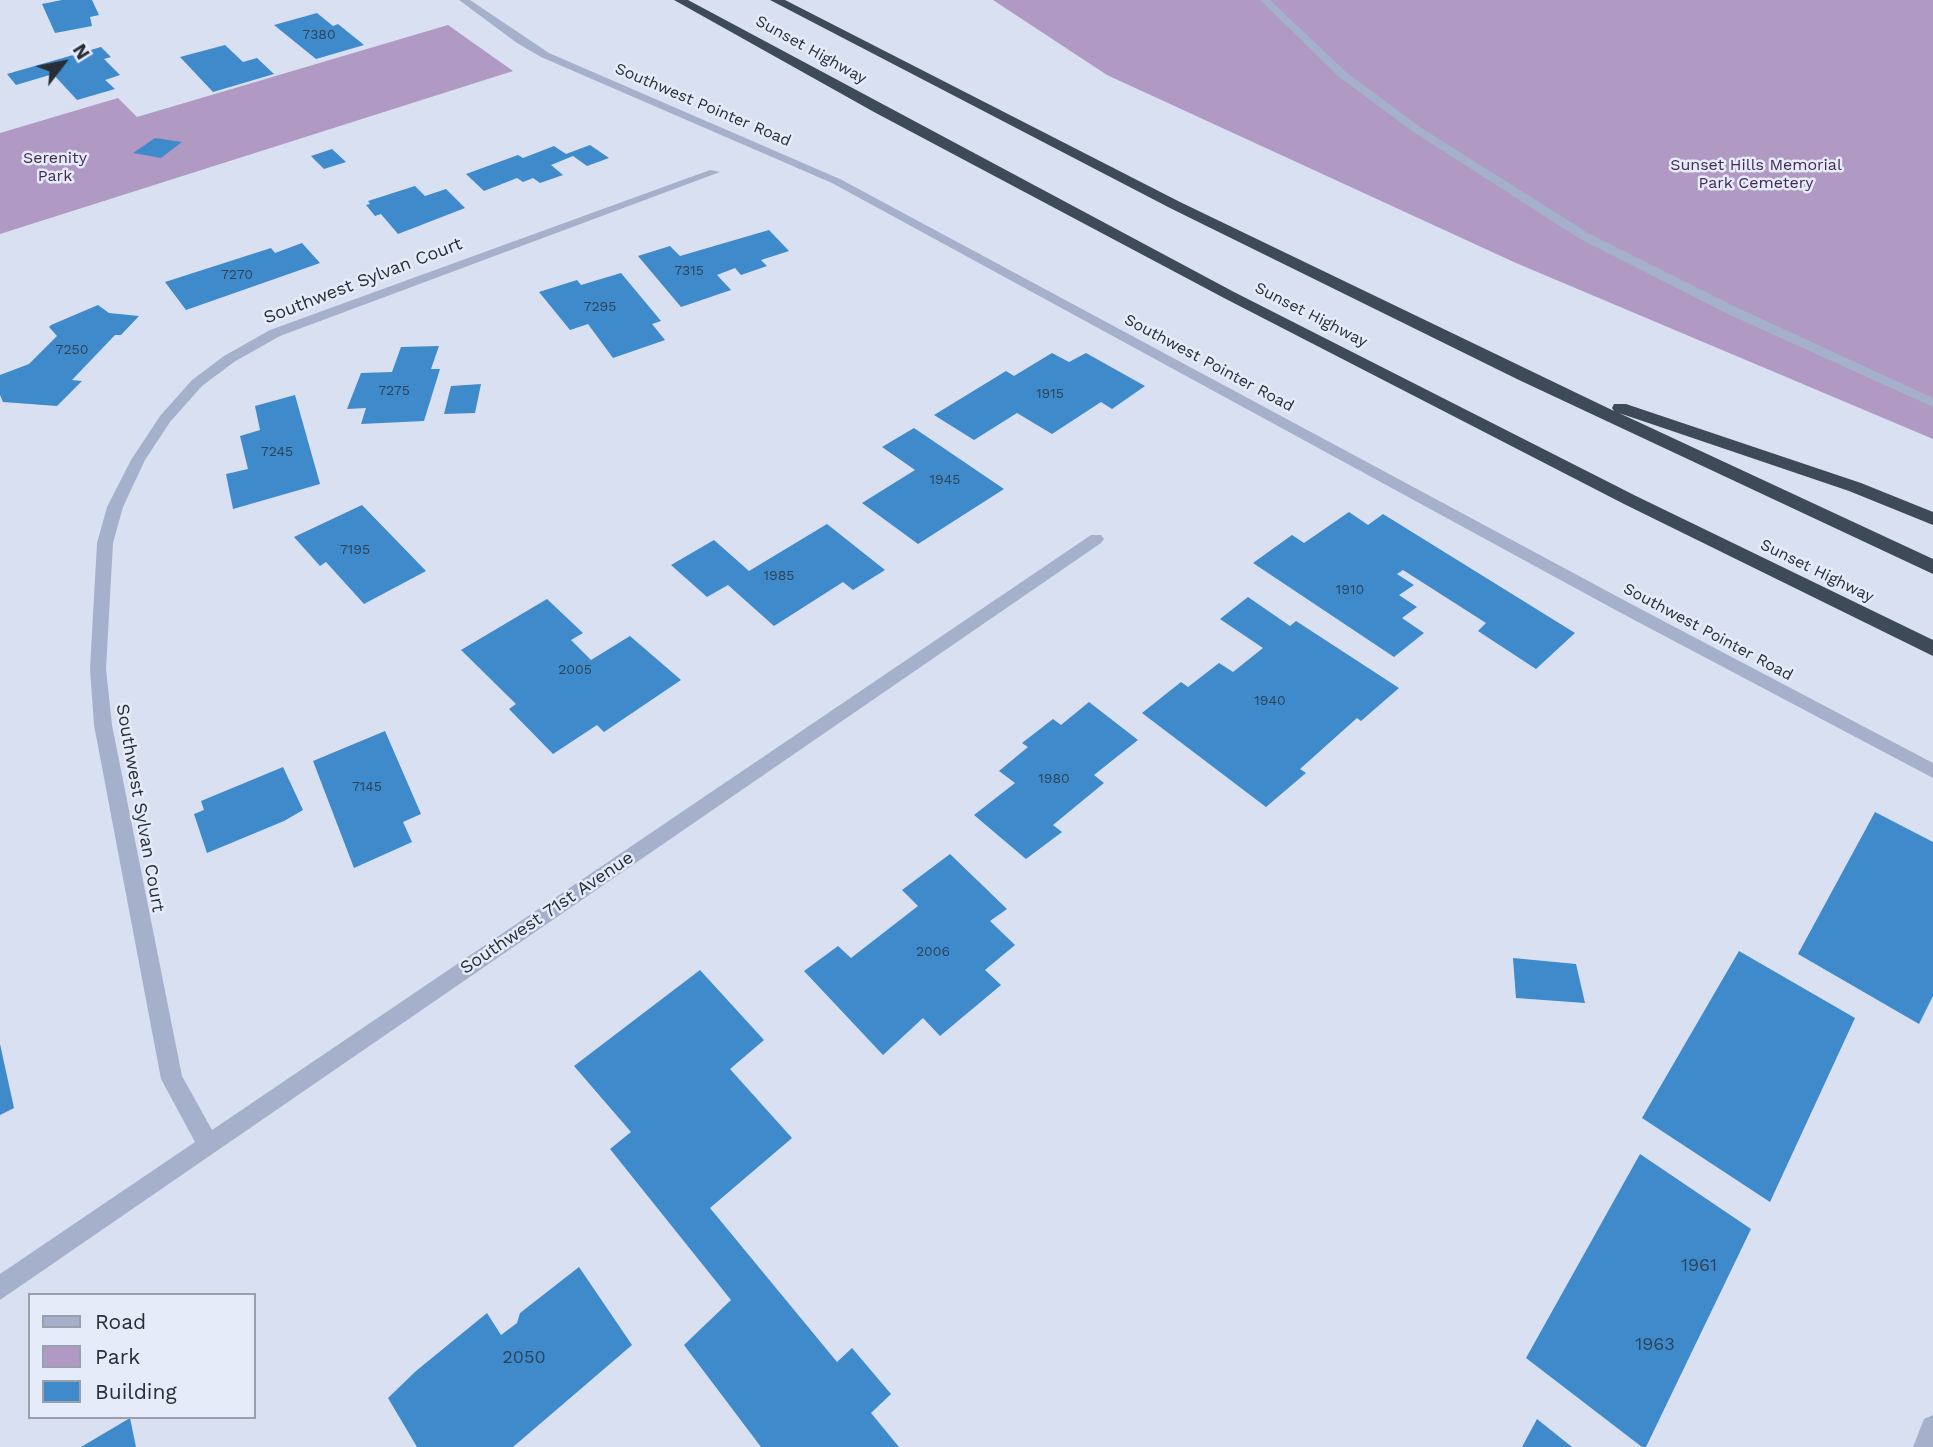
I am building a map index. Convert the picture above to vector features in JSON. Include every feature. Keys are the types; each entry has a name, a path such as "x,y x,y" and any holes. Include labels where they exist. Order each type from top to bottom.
{"highway":[{"name":"Sunset Highway","path":"680,0 879,109 1242,301 1630,500 1933,649"},
{"name":"Sunset Highway","path":"776,0 1175,205 1525,376 1933,568"},
{"path":"1525,376 1855,487 1933,519"}],"street":[{"name":"Southwest Pointer Road","path":"464,0 545,55 836,181 1615,603 1933,771"},
{"path":"1265,0 1342,74 1416,129 1584,236 1733,312 1933,403"},
{"name":"Southwest Sylvan Court","path":"208,1144 172,1079 103,725 98,669 105,543 115,507 138,460 165,419 197,383 229,359 275,333 714,172"},
{"name":"Southwest 71st Avenue","path":"0,1288 1096,539"},
{"path":"1926,1447 1933,1428"}],"green space":[{"name":"Sunset Hills Memorial Park Cemetery","path":"993,0 1933,0 1933,439 1516,263 1107,75"},
{"name":"Serenity Park","path":"448,25 513,71 0,234 0,133 118,98 137,117"}],"building":[{"path":"62,0 92,0 99,15 90,17 92,26 55,33 42,4"},
{"path":"317,13 333,26 338,24 364,45 316,59 274,25"},
{"path":"225,45 243,62 257,58 274,74 213,92 180,57"},
{"path":"101,47 111,57 104,59 120,75 105,80 115,89 77,100 53,74 16,85 7,74"},
{"path":"155,138 182,142 161,158 133,153"},
{"path":"590,145 609,158 587,166 573,156 551,165 563,175 540,183 533,178 523,182 517,178 484,191 466,174 518,155 523,158 554,146 566,154"},
{"path":"332,149 346,162 324,169 311,156"},
{"path":"415,186 425,196 446,189 465,208 398,234 381,214 375,216 366,205 370,204 368,201"},
{"path":"769,230 789,251 761,260 767,266 741,275 735,268 717,275 731,290 681,307 638,256 670,246 680,256"},
{"path":"302,243 320,263 186,310 165,282 271,248 275,253"},
{"path":"621,273 661,321 652,324 665,340 613,358 588,324 570,330 539,292 577,280 581,285"},
{"path":"98,305 109,313 139,316 121,335 115,335 72,380 82,381 57,406 3,402 0,395 0,375 29,364 57,336 49,327 51,325"},
{"path":"439,346 431,369 440,369 424,421 361,424 366,408 347,409 361,373 392,372 401,347"},
{"path":"1052,353 1069,362 1086,353 1145,386 1112,409 1101,402 1052,434 1017,413 974,440 934,415 1006,371 1014,376"},
{"path":"481,384 475,413 444,414 451,386"},
{"path":"295,395 320,484 233,509 226,474 248,469 240,436 260,430 255,406"},
{"path":"914,428 1004,489 918,544 862,503 915,470 882,447"},
{"path":"362,505 426,571 364,604 326,562 320,566 294,537"},
{"path":"1349,512 1368,525 1383,514 1575,633 1536,669 1478,631 1486,623 1403,570 1397,574 1414,585 1399,595 1417,607 1402,618 1424,633 1394,657 1253,563 1292,535 1304,543"},
{"path":"827,524 885,570 853,590 843,582 774,626 728,585 707,597 671,565 714,540 749,571"},
{"path":"1248,597 1290,626 1296,621 1399,688 1361,721 1357,718 1300,769 1306,773 1266,807 1142,713 1181,682 1188,687 1219,663 1233,672 1263,648 1220,619"},
{"path":"547,599 583,633 571,640 591,660 630,636 681,680 604,732 597,725 553,754 509,709 516,704 461,650"},
{"path":"1089,702 1138,740 1094,775 1104,783 1053,825 1062,832 1026,859 974,815 1015,783 999,771 1028,747 1022,743 1053,719 1061,725"},
{"path":"385,731 421,814 403,822 412,842 354,868 313,761"},
{"path":"283,767 303,810 284,821 207,853 194,814 204,810 201,801"},
{"path":"1875,812 1933,842 1933,996 1919,1024 1798,954"},
{"path":"950,854 1007,909 990,921 1015,945 985,970 1001,985 940,1036 923,1018 883,1055 804,971 838,946 851,958 918,906 902,890"},
{"path":"1739,951 1855,1018 1770,1202 1642,1118"},
{"path":"1513,958 1576,964 1585,1003 1516,998"},
{"path":"700,970 764,1040 730,1069 792,1138 710,1208 837,1362 852,1348 891,1394 871,1413 899,1447 761,1447 684,1345 731,1300 610,1149 631,1132 574,1066"},
{"path":"0,1044 14,1108 0,1115"},
{"path":"1640,1154 1751,1229 1646,1447 1642,1447 1526,1358"},
{"path":"579,1267 632,1345 513,1447 417,1447 388,1398 416,1371 487,1313 501,1335 517,1323 520,1313"},
{"path":"128,1419 130,1419 136,1447 81,1447"},
{"path":"1537,1419 1572,1447 1522,1447"}]}
